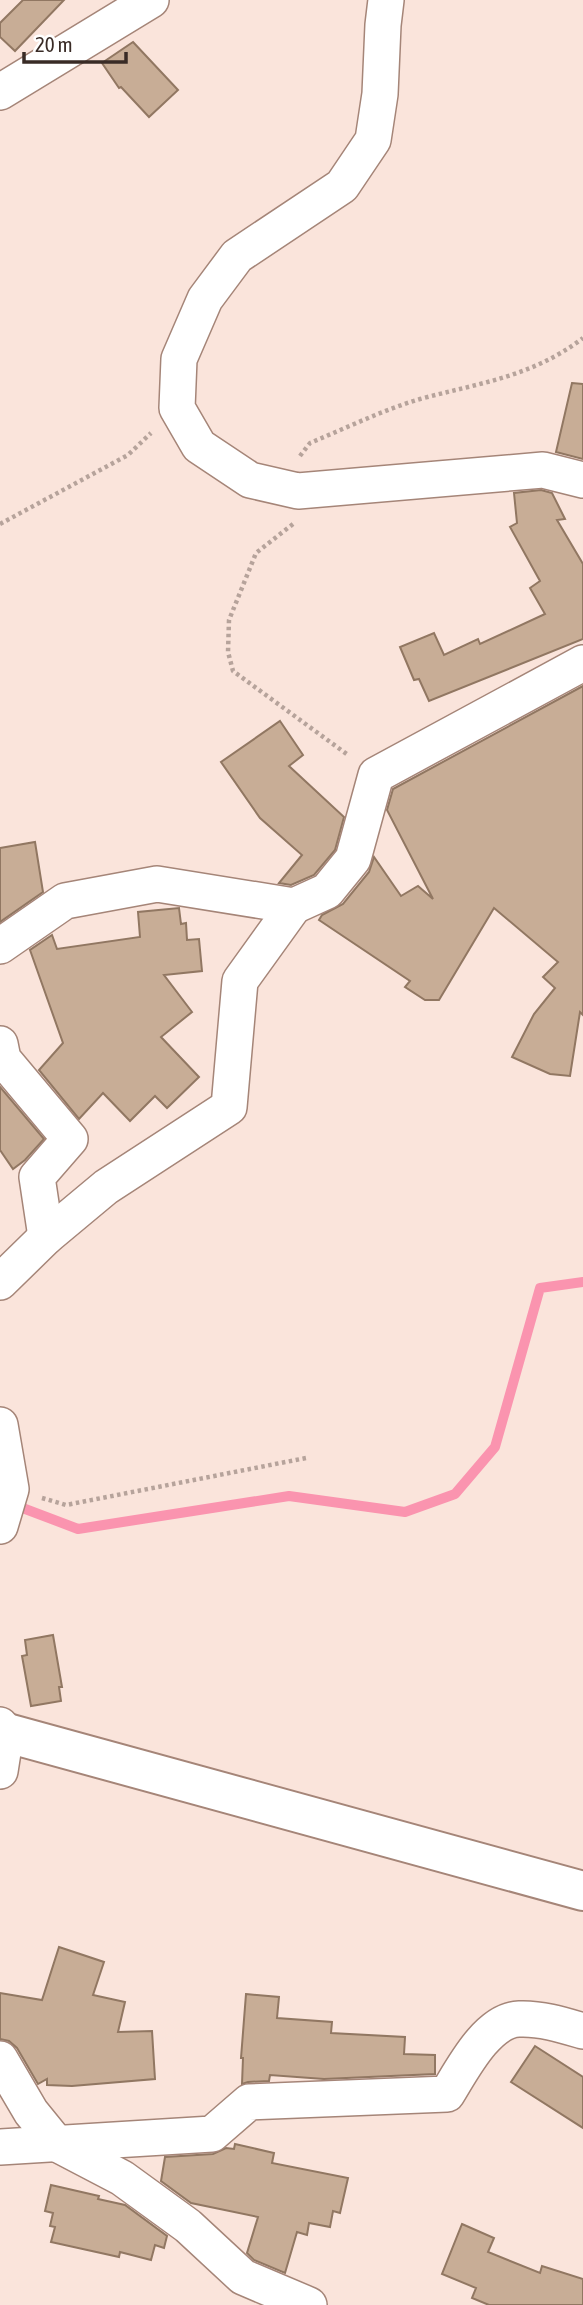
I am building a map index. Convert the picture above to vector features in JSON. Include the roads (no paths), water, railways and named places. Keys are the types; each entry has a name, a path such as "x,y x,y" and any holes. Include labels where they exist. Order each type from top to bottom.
{"street":[{"path":"0,92 151,0"},
{"path":"386,0 380,94 373,140 342,186 237,256 213,288 205,299 179,359 177,408 199,446 250,480 298,491 543,470 583,480"},
{"path":"0,1282 46,1237 106,1187 229,1108 240,981 295,905 327,891 353,859 376,775 583,663"},
{"path":"0,946 65,901 157,884 295,905"},
{"path":"0,1044 3,1059 70,1139 37,1177 46,1237"},
{"path":"0,1425 11,1489 0,1526"},
{"path":"0,1772 2,1730 583,1891"},
{"path":"0,2147 212,2134 248,2102 447,2094 482,2040 497,2028 517,2018 551,2022 583,2031"},
{"path":"0,2059 31,2112 57,2144 122,2178 188,2226 243,2277 309,2305"}],"waterway":[{"path":"12,1504 78,1529 289,1496 405,1512 455,1494 495,1447 540,1288 583,1282"}]}
